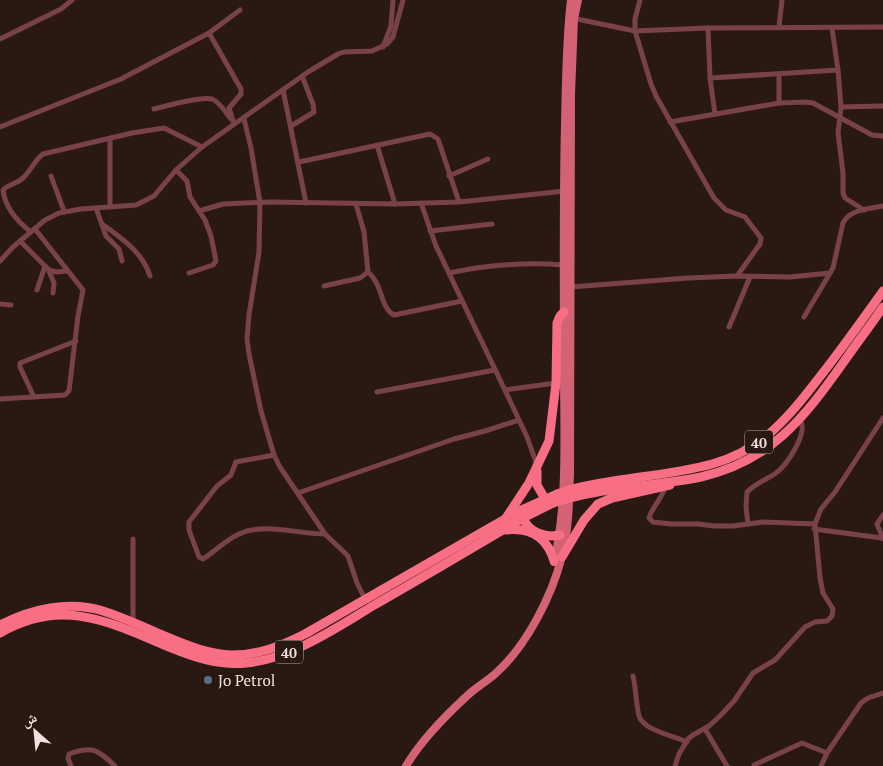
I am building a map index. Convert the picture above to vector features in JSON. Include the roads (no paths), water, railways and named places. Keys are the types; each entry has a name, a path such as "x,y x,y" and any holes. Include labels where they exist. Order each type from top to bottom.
{"highway":[{"name":"40","path":"0,625 38,610 91,608 133,622 204,651 232,655 257,653 275,648 325,622 504,520 552,499 599,483 689,470 715,463 740,453 765,438 783,422 825,370 883,291"},
{"name":"40","path":"570,494 683,480 714,473 752,458 784,436 800,420 882,310"},
{"path":"504,520 529,483 549,441 556,383 558,323 560,316 567,312"},
{"path":"825,370 834,376"},
{"path":"538,466 537,486 552,499"},
{"path":"503,530 518,529 537,535 544,540 558,559 584,520 598,504 612,498 665,487 683,480"},
{"name":"40","path":"0,633 32,619 60,615 86,617 106,621 186,654 216,662 230,664 258,662 287,653 330,631 503,530 552,499"},
{"path":"523,518 527,525 538,533 547,536 560,535"},
{"path":"325,622 330,631"}],"main road":[{"path":"406,766 437,726 482,683 496,673 512,656 531,623 558,559 568,522 570,473 567,312 563,265 571,93 572,0"},
{"path":"572,18 578,0"},
{"path":"558,559 567,312 571,287 567,190"}],"street":[{"path":"0,39 61,9 72,0"},
{"path":"383,47 391,26 393,0"},
{"path":"0,261 20,241 51,216 64,211 136,204 150,199 176,170 202,147 233,122 244,118 302,76 338,54 372,51 383,47 393,37 403,0"},
{"path":"640,0 635,19 635,31 651,84 670,122 714,198 726,210 746,217 761,238 760,244 738,276"},
{"path":"779,27 782,0"},
{"path":"0,127 121,80 208,33 240,10"},
{"path":"572,18 635,31 708,28 883,27"},
{"path":"708,28 710,78 716,114"},
{"path":"832,28 838,70 840,107 838,133 843,173 843,193 845,198 864,210"},
{"path":"208,33 241,88 241,94 229,108 233,122"},
{"path":"710,78 838,70"},
{"path":"779,74 779,103"},
{"path":"291,126 314,112 313,104 302,76"},
{"path":"283,90 306,203"},
{"path":"154,109 210,98 217,102 233,122"},
{"path":"670,122 779,103 806,102 813,103 872,136 883,136"},
{"path":"840,107 883,106"},
{"path":"244,118 252,148 260,203 259,252 249,315 248,345 258,396 274,455 283,472 325,534 348,556 365,599"},
{"path":"0,399 65,395 68,393 78,316 83,294 81,287 33,231 19,221 7,204 3,193 4,188 24,178 40,156 143,130 164,128 202,147"},
{"path":"299,162 422,135 432,135 438,140 459,202"},
{"path":"110,138 110,207"},
{"path":"377,145 394,204"},
{"path":"450,176 488,159"},
{"path":"176,170 187,181 190,197 205,220 211,236 216,261 213,265 188,273"},
{"path":"51,176 64,211"},
{"path":"200,212 223,204 459,202 567,190"},
{"path":"421,203 430,230 449,273 519,420 538,466"},
{"path":"0,205 7,204"},
{"path":"356,204 364,232 368,272 378,284 388,310 394,315 462,301"},
{"path":"804,317 830,274 836,259 843,223 846,218 851,214 883,206"},
{"path":"96,208 106,236 119,249 122,261"},
{"path":"102,224 134,249 144,261 150,276"},
{"path":"430,230 492,224"},
{"path":"20,241 47,268 54,283 53,293"},
{"path":"449,273 510,264 540,263 563,265"},
{"path":"47,268 56,272 68,271"},
{"path":"37,290 47,268"},
{"path":"324,286 360,278 368,272"},
{"path":"571,287 738,276 790,277 830,274"},
{"path":"729,327 750,277"},
{"path":"0,304 11,305"},
{"path":"34,397 20,367 20,363 76,341"},
{"path":"377,392 494,370"},
{"path":"504,390 556,383"},
{"path":"675,766 693,734 705,729 730,706 753,673 775,660 805,627 815,622 827,620 832,616 832,609 820,578 815,527 821,510 835,492 883,418"},
{"path":"298,493 454,439 519,420"},
{"path":"748,524 746,507 748,492 761,481 775,474 786,463 802,433 803,427 800,420"},
{"path":"274,455 236,462 231,475 217,486 200,510 190,520 189,530 199,557 203,559 237,535 256,530 273,529 325,534"},
{"path":"665,487 660,500 650,515 653,522 714,526 763,522 815,527 883,539"},
{"path":"883,515 877,524 883,539"},
{"path":"133,539 133,622"},
{"path":"633,676 639,715 642,722 655,730 687,742"},
{"path":"821,766 827,752 861,704 868,698 883,693"},
{"path":"705,729 727,766"},
{"path":"754,765 800,744 806,744 827,752"},
{"path":"71,766 68,758 69,754 87,749 94,749 100,752 115,766"}],"place":[{"name":"Jo Petrol","path":"208,680"}]}
